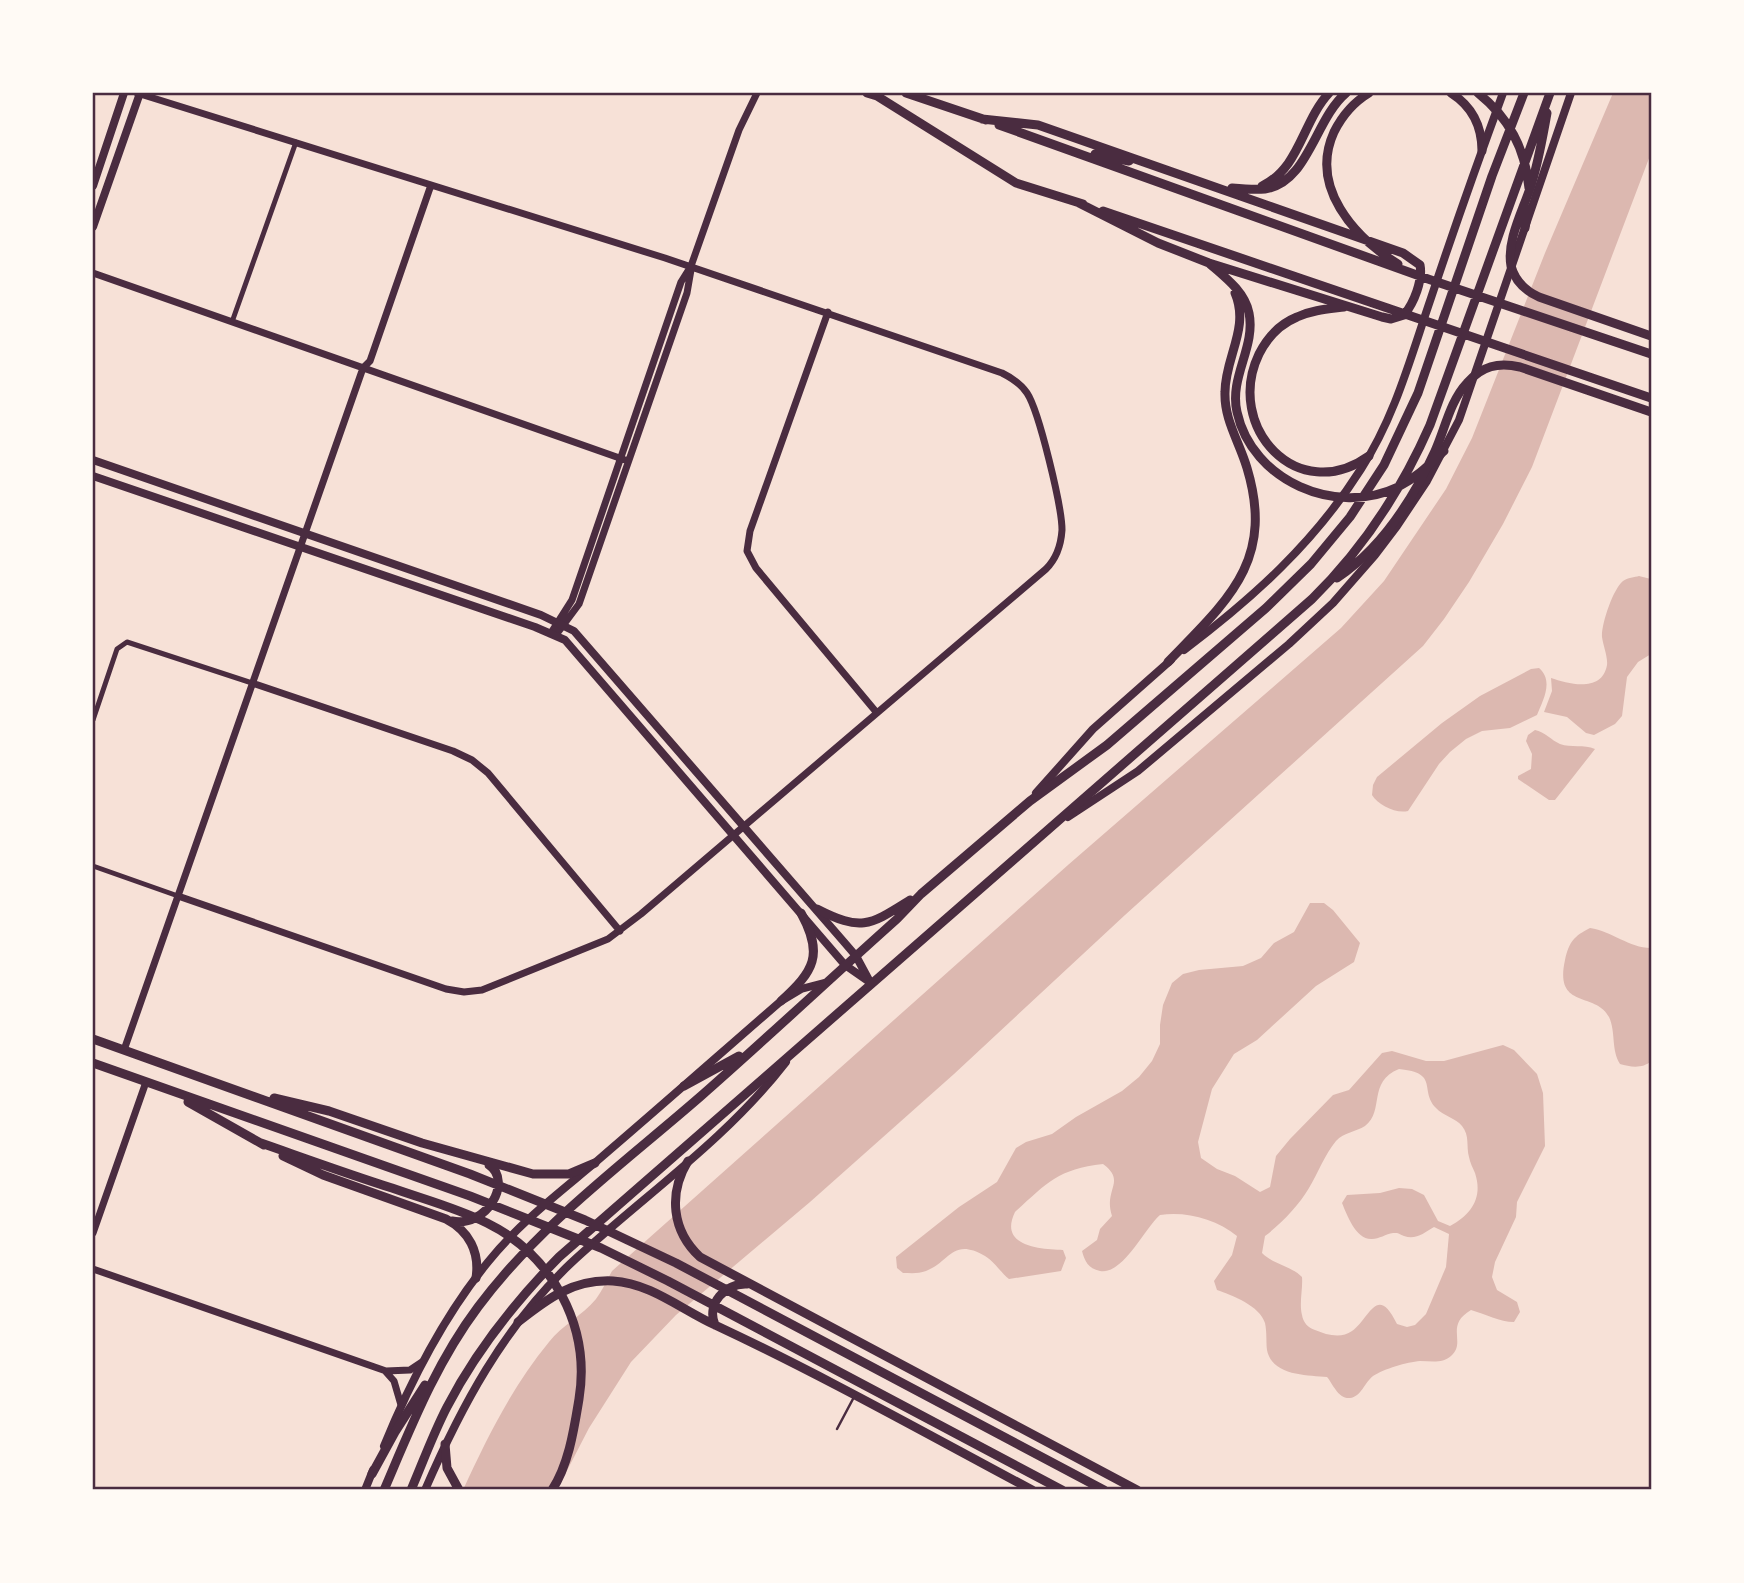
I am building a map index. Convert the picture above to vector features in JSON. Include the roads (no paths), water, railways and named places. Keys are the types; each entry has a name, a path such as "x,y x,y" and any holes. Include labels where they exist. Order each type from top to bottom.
{"main road":[{"path":"93,186 124,93"},
{"path":"93,227 139,93"},
{"path":"867,93 877,96 1016,183 1177,234 1651,398"},
{"path":"906,93 1428,279 1651,354"},
{"path":"1250,190 1269,183 1287,166 1312,115 1329,93"},
{"path":"1217,187 1265,189 1283,182 1298,169 1328,113 1346,93"},
{"path":"1369,93 1352,106 1337,127 1327,153 1328,181 1339,208 1357,232 1388,257 1428,279"},
{"path":"1451,93 1462,100 1476,118 1482,139 1482,151"},
{"path":"1478,93 1509,126 1523,156 1529,189 1525,228"},
{"path":"1030,801 1093,729 1168,662 1241,606 1296,554 1330,513 1369,456 1405,377 1503,93"},
{"path":"372,1474 401,1422 492,1289 541,1234 753,1049 921,894 1030,801 1107,745 1266,608 1311,564 1370,489 1396,442 1418,393 1522,93"},
{"path":"1551,93 1532,183 1512,247 1511,263 1518,281 1532,293 1651,335"},
{"path":"1326,585 1379,519 1406,478 1419,451 1551,93"},
{"path":"1051,827 1122,783 1311,624 1348,586 1397,526 1444,451 1467,398 1571,93"},
{"path":"982,119 1038,125 1410,256 1420,265 1420,277 1409,310 1404,315 1391,318 1209,262 1144,237 1079,203"},
{"path":"1069,150 1155,165"},
{"path":"1209,262 1230,282 1246,303 1250,323 1236,380 1235,401 1242,427 1254,450 1265,463 1293,484 1330,496 1349,498 1396,488 1420,474 1444,451"},
{"path":"1168,662 1230,596 1244,570 1253,536 1253,489 1245,461 1232,434 1226,406 1225,381 1239,333 1241,315 1230,282"},
{"path":"1369,456 1350,468 1327,473 1303,469 1279,456 1255,423 1249,399 1254,365 1265,343 1296,317 1326,309 1371,307 1412,315"},
{"path":"411,1490 443,1415 471,1367 497,1328 541,1275 581,1236 870,982 1326,585 1366,555 1407,503 1435,452 1457,396 1468,381 1486,368 1501,364 1651,412"},
{"path":"93,460 562,623 579,636 817,909 856,956 870,982"},
{"path":"93,476 554,634 570,645 845,965 870,982"},
{"path":"817,909 842,920 864,924 874,922 921,894"},
{"path":"365,1490 422,1362 476,1278 517,1230 782,1002 804,980 815,956 813,936 801,913"},
{"path":"782,1002 802,989 824,983"},
{"path":"93,1039 507,1188 631,1241 1104,1490"},
{"path":"425,1490 445,1444 479,1379 518,1322 569,1265 738,1118 805,1040"},
{"path":"684,1086 753,1049"},
{"path":"93,1063 510,1211 612,1253 1062,1490"},
{"path":"237,1090 329,1111 478,1160 533,1174 552,1176 576,1172 594,1163"},
{"path":"170,1091 315,1172 446,1219 459,1227 472,1243 477,1261 476,1278"},
{"path":"261,1143 488,1224 530,1254 559,1288 576,1327 582,1361 582,1382 568,1451 552,1490"},
{"path":"446,1219 469,1222 481,1216 489,1207 499,1177 493,1168 478,1160"},
{"path":"688,1161 678,1184 676,1218 690,1248 710,1264 1137,1490"},
{"path":"518,1322 547,1298 573,1286 603,1281 628,1283 736,1333 1031,1490"},
{"path":"716,1325 712,1313 718,1298 735,1285 752,1286"},
{"path":"384,1490 429,1388 452,1346"},
{"path":"445,1444 447,1468 459,1490"}],"street":[{"path":"93,866 446,989 464,992 482,990 608,939 620,931 1046,569 1059,549 1062,519 1035,411 1023,387 993,369 691,267 139,93"},
{"path":"554,634 579,604 681,282 691,267 738,130 757,93"},
{"path":"232,322 296,142"},
{"path":"124,1050 304,533 363,368 370,361 431,185"},
{"path":"93,274 624,459"},
{"path":"828,312 750,531 747,551 756,568 877,713"},
{"path":"93,720 117,649 127,642 453,751 472,760 488,773 620,931"},
{"path":"93,1233 146,1082"},
{"path":"93,1269 386,1371 410,1370 422,1362"},
{"path":"386,1371 394,1381 401,1405"}],"lane":[{"path":"838,1429 855,1396"}]}
